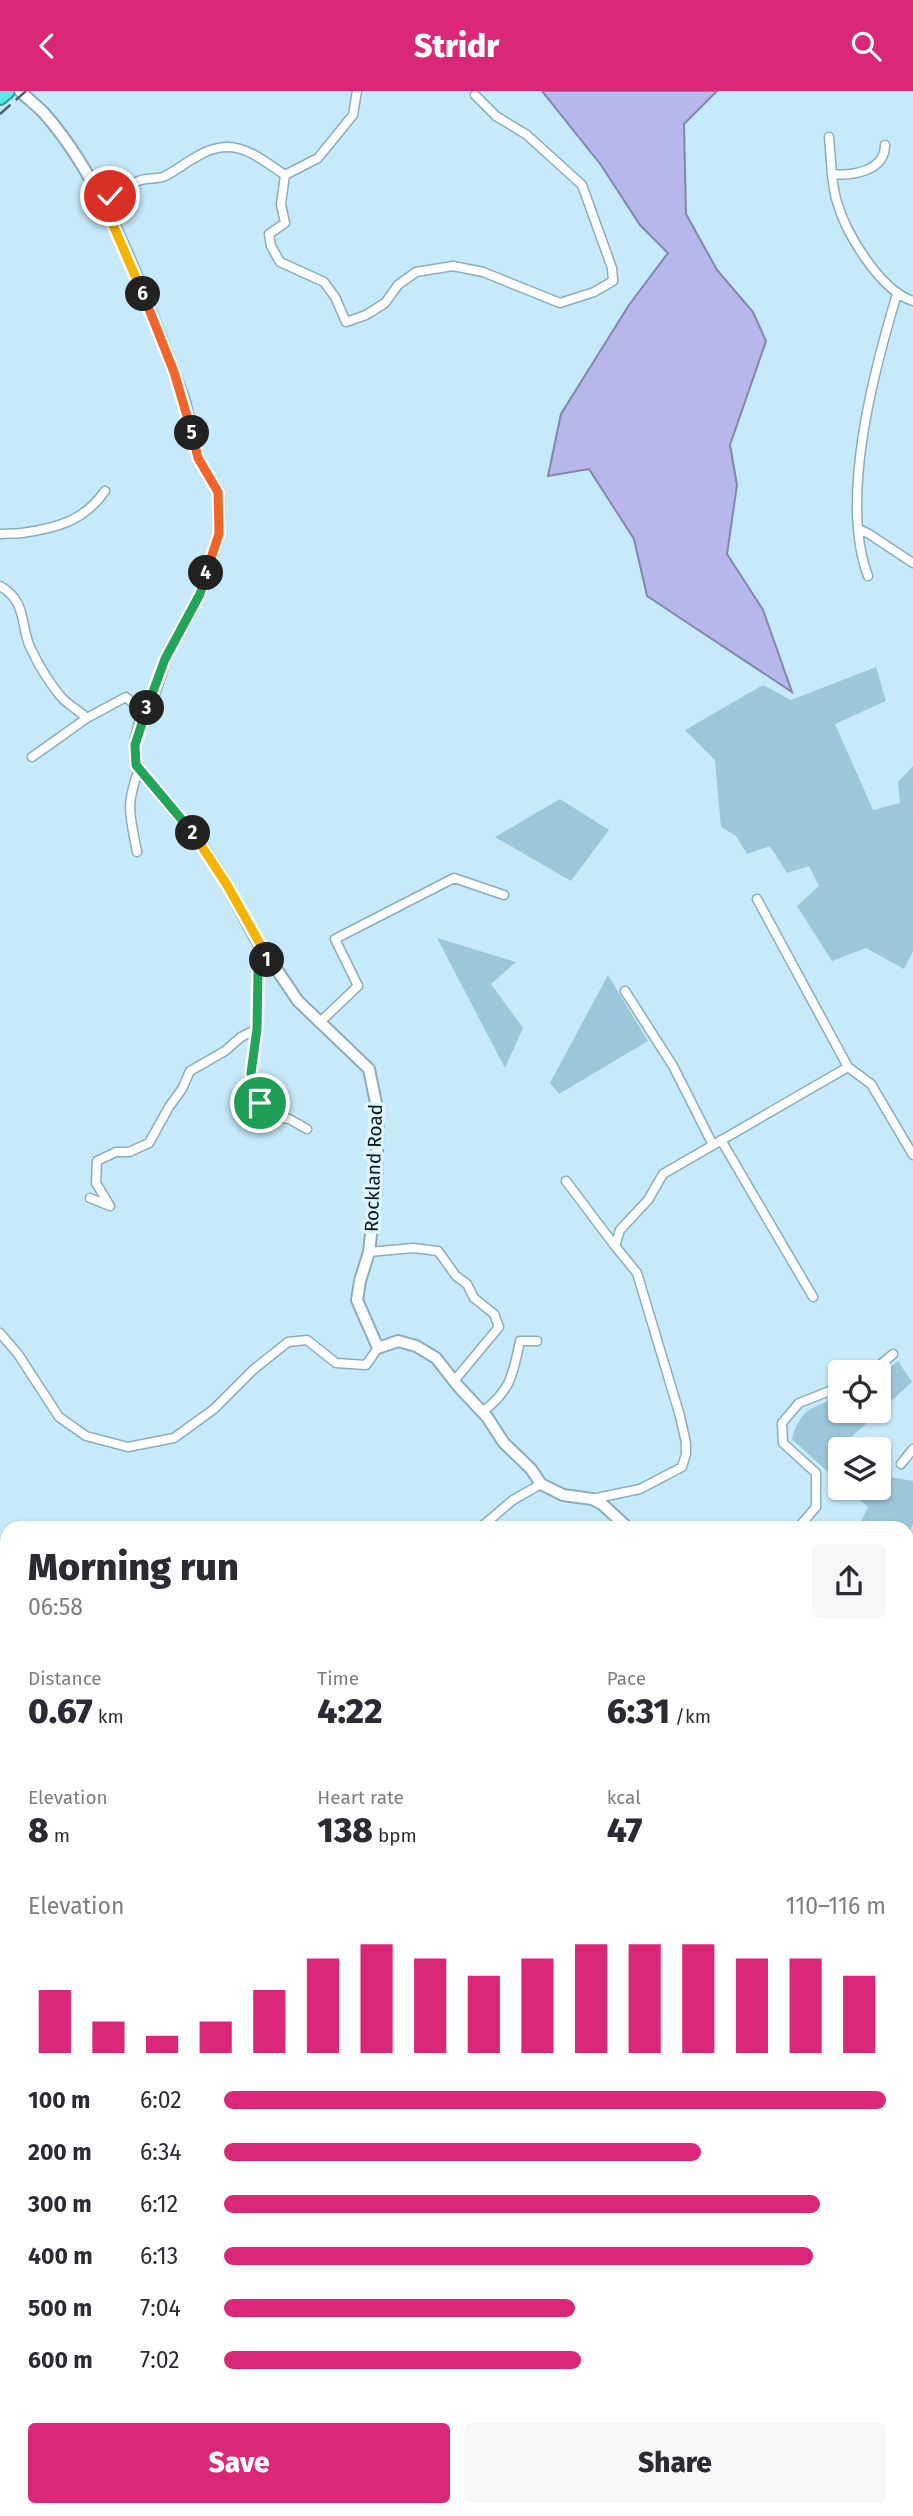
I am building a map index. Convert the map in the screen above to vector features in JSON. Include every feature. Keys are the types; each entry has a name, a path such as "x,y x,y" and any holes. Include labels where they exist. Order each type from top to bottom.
{"highway":[{"path":"0,97 7,91"}],"street":[{"path":"20,91 51,123 78,160 103,202 174,372 184,400 198,458 218,492 219,534 200,594 165,659 135,745 139,769 130,795 129,810 137,852"},
{"path":"285,175 318,157 353,115 357,91"},
{"path":"285,175 281,204 285,223 269,234 271,246 280,262 324,282 335,297 346,322 366,316 385,303 398,285 416,272 453,266 483,272 560,303 594,292 613,281 612,268 582,185 527,135 496,116 475,95"},
{"path":"829,137 836,201 850,235 897,294 913,302"},
{"path":"832,174 848,176 875,166 885,155 885,145"},
{"path":"103,202 126,187 141,180 161,178 199,155 217,148 230,147 250,151 285,175"},
{"path":"868,576 862,560 859,529 859,465 878,358 897,294"},
{"path":"0,534 59,526 93,508 105,491"},
{"path":"859,529 913,563"},
{"path":"0,586 7,590 19,607 29,645 50,681 64,700 87,718"},
{"path":"32,757 87,718 126,697 144,713"},
{"name":"Rockland Road","path":"139,769 197,838 268,958 298,1001 369,1069 378,1113 376,1191 369,1252 357,1300 378,1348"},
{"path":"319,1023 358,986 335,939 454,878 504,895"},
{"path":"848,1067 757,899 756,900 848,1067 870,1084 913,1155"},
{"path":"268,958 258,971 257,1029 251,1073 260,1103 270,1116 289,1119 307,1129"},
{"path":"625,991 813,1297"},
{"path":"90,1198 110,1206 96,1183 97,1161 116,1152 129,1152 149,1143 190,1071 257,1029"},
{"path":"615,1246 620,1230 648,1200 663,1174 848,1067"},
{"path":"0,1333 18,1354 59,1417 86,1436 128,1447 174,1439 214,1409 253,1370 288,1342 307,1340 336,1363 366,1365 378,1348 398,1341 416,1346 436,1358 482,1412 504,1443 531,1469 541,1483 562,1495 593,1499 640,1489 682,1467 686,1443 680,1416 637,1273 565,1181"},
{"path":"369,1252 413,1248 438,1251 456,1276 467,1284 474,1298 494,1314 499,1327 454,1381"},
{"path":"482,1412 497,1401 513,1376 520,1341 537,1341"},
{"path":"886,1360 893,1354"},
{"path":"804,1521 816,1507 816,1473 783,1443 782,1423 799,1403 828,1392"},
{"path":"901,1464 913,1448"},
{"path":"488,1521 513,1500 541,1483"},
{"path":"593,1499 620,1521"}],"shaded area":[{"path":"542,91 717,91 684,124 686,214 717,270 753,312 766,341 730,445 737,485 727,554 763,610 792,692 647,596 634,539 589,469 548,476 561,414 629,305 668,253 640,225 601,165"},
{"path":"876,667 886,701 835,724 873,810 900,803 898,782 913,766 913,951 904,969 866,948 832,961 797,906 819,886 809,866 787,873 770,846 747,854 736,836 721,827 715,760 685,730 763,685 791,700"},
{"path":"560,799 609,830 571,881 495,837"},
{"path":"437,938 516,962 491,984 523,1028 505,1068"},
{"path":"608,975 648,1041 559,1094 550,1083"},
{"path":"898,1361 912,1382 891,1401 891,1367"},
{"path":"828,1401 828,1423 867,1423 851,1437 828,1437 828,1472 792,1439 803,1415"},
{"path":"891,1477 913,1481 913,1521 861,1521 868,1507 860,1500 891,1500"}],"railway":[{"path":"0,114 26,91"}],"route":[{"path":"110,196 103,202 174,372 184,400 198,458 218,492 219,534 200,594 165,659 153,696 142,716 135,745 136,765 197,838 268,958 258,971 257,1029 251,1073 260,1103"}]}
